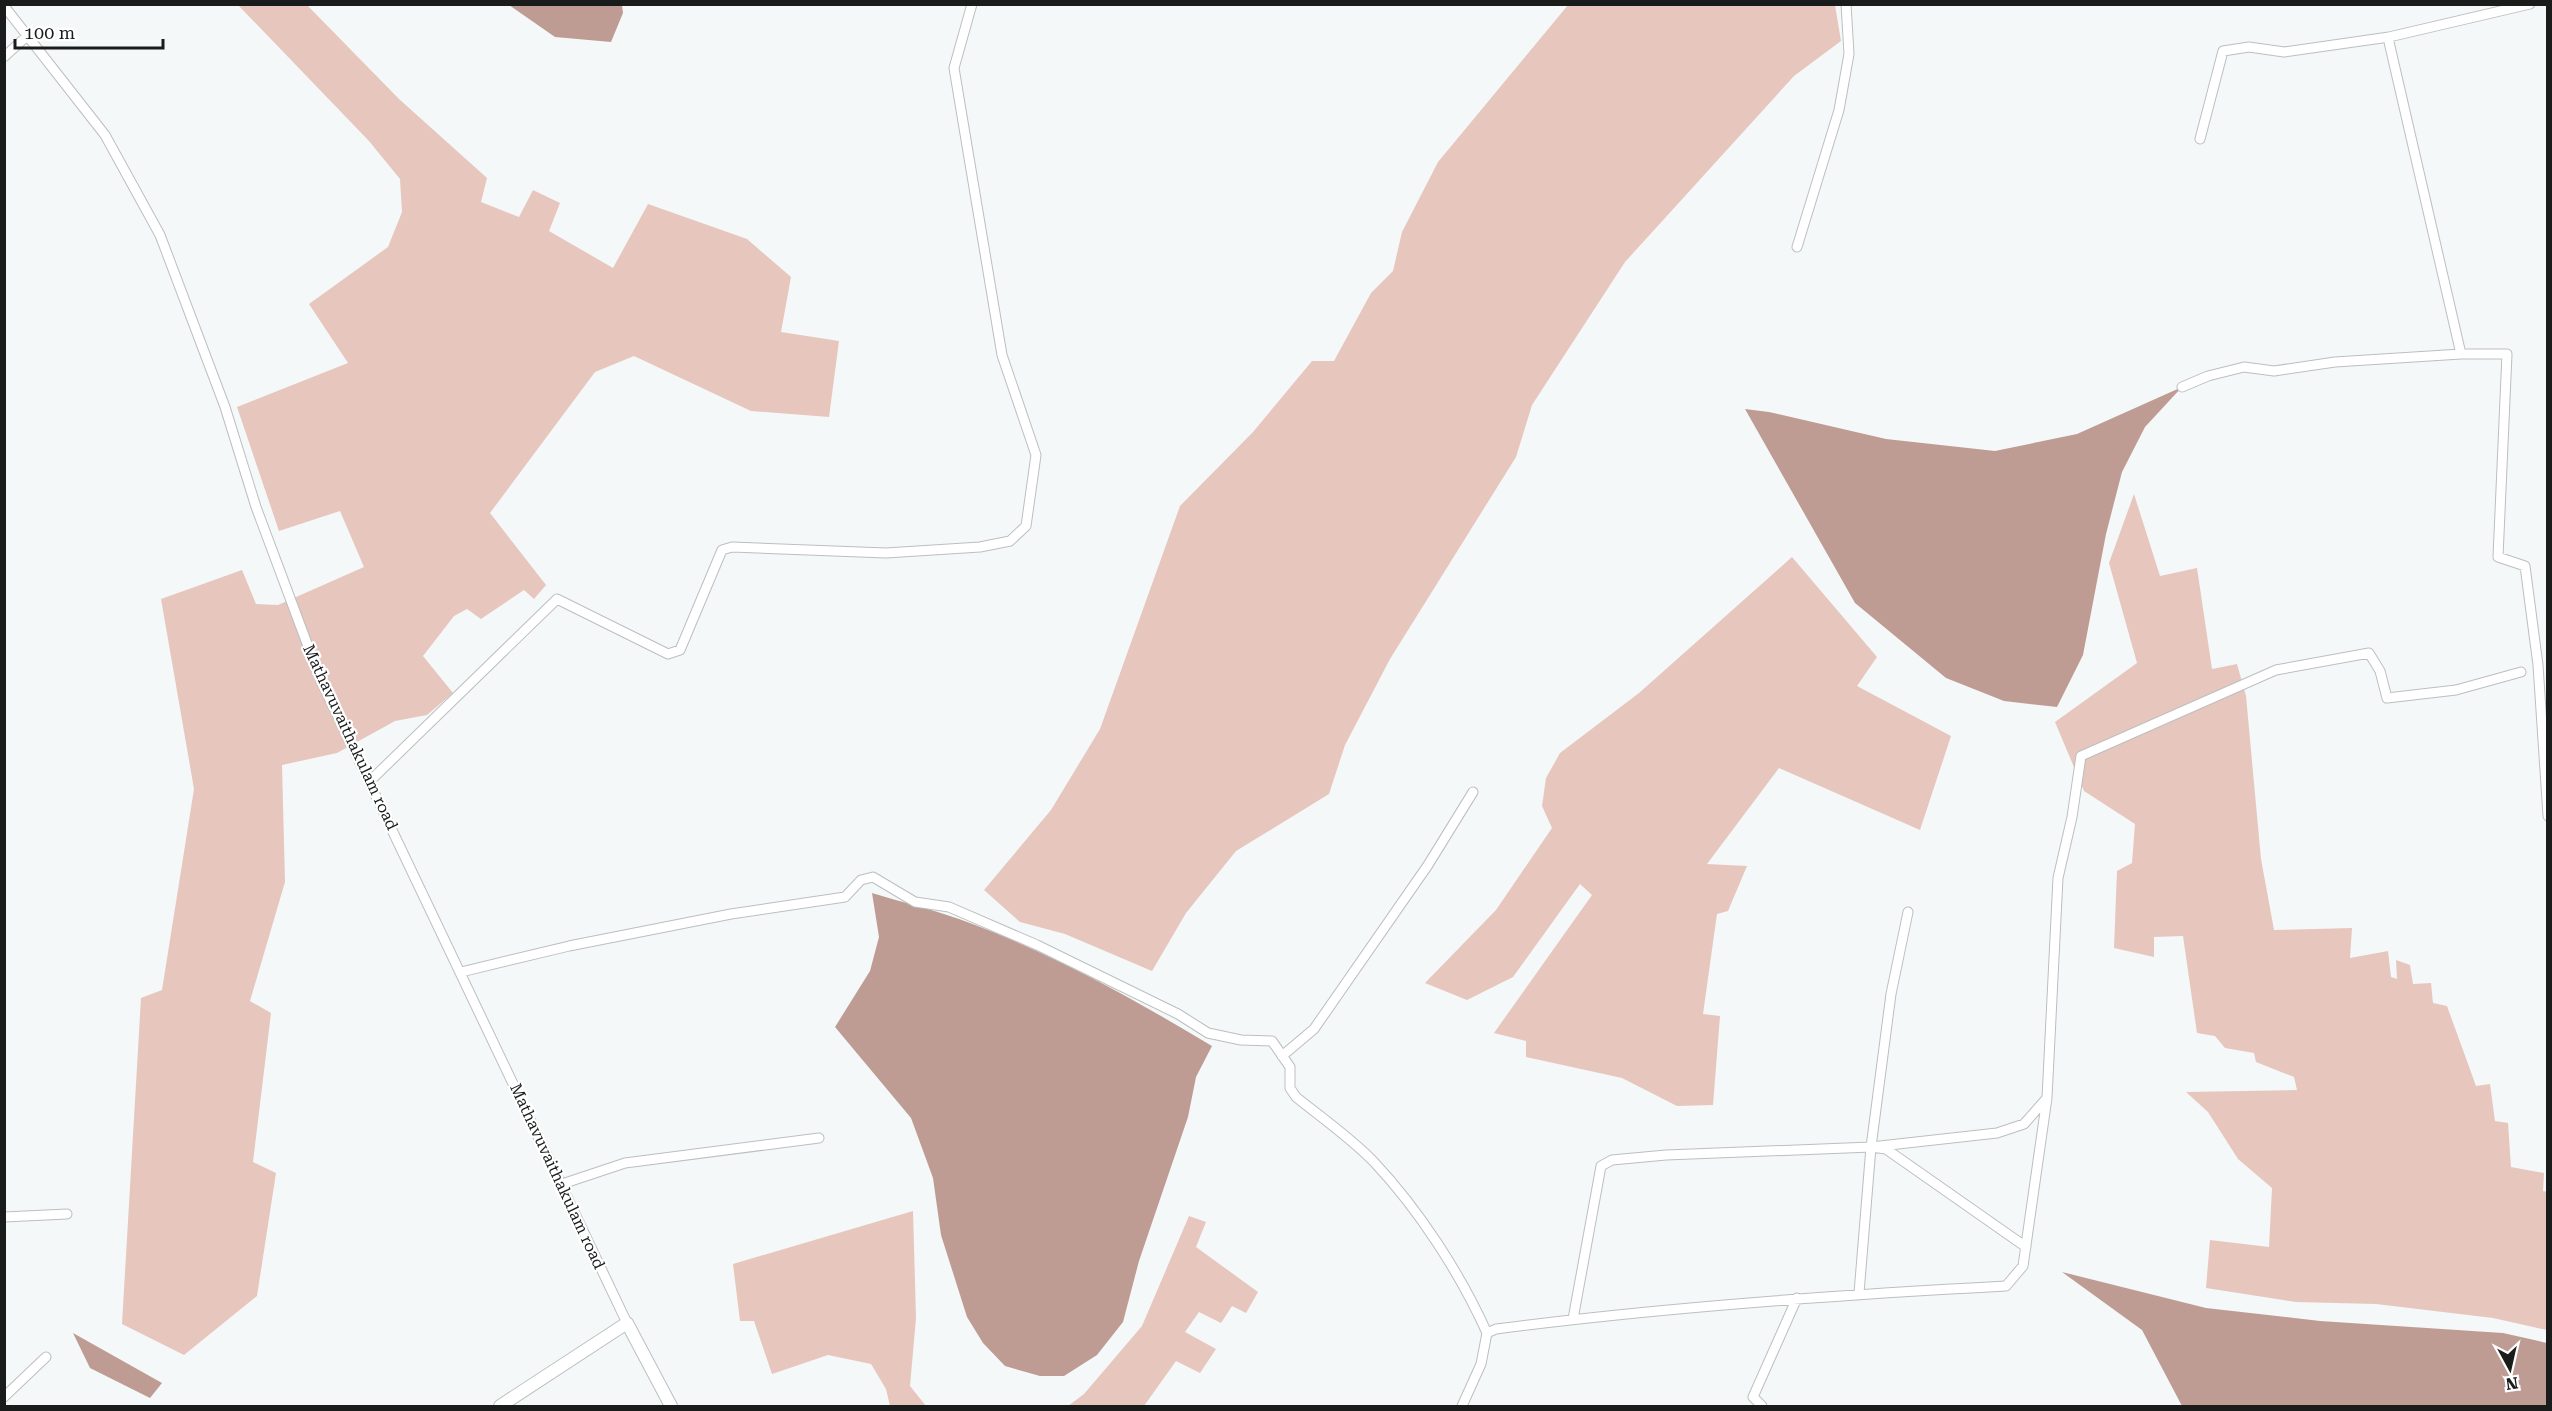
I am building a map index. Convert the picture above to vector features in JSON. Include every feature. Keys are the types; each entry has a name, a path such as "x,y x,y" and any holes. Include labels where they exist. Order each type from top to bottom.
{"street":[{"path":"370,781 557,599 668,654 680,650 722,550 732,546 886,553 980,547 1010,540 1026,526 1035,455 1002,355 954,68 972,4"},
{"path":"1797,247 1839,110 1849,54 1846,4"},
{"path":"2200,139 2223,51 2249,47 2284,52 2389,37 2530,4"},
{"name":"Mathavuvaithakulam road","path":"4,6 105,135 160,235 225,407 256,507 321,681 627,1323 671,1407"},
{"path":"4,57 27,36"},
{"path":"2389,37 2461,354"},
{"path":"2182,387 2208,376 2244,367 2274,371 2335,362 2461,354 2506,354 2498,557 2525,566 2538,665 2546,758 2547,816"},
{"path":"1487,1333 1496,1329 1573,1319 1797,1298 2006,1286 2023,1266 2026,1247 2047,1098 2058,878 2072,817 2081,756 2276,670 2369,654 2380,670 2386,698 2456,690 2521,672"},
{"path":"1282,1056 1314,1029 1428,866 1473,792"},
{"path":"461,972 569,946 731,914 845,897 861,880 873,877 915,902 949,906 1037,945 1178,1014 1208,1033 1241,1040 1272,1041 1290,1066 1290,1088 1296,1097 1373,1161 1427,1228 1471,1297 1487,1333 1481,1364 1462,1407"},
{"path":"1859,1293 1871,1147 1891,994 1908,912"},
{"path":"1573,1319 1601,1166 1612,1160 1666,1155 1871,1147 1998,1132 2024,1124 2047,1098"},
{"path":"562,1184 625,1163 819,1138"},
{"path":"1871,1147 1886,1149 2026,1247"},
{"path":"4,1216 67,1214"},
{"path":"1762,1407 1753,1397 1797,1298"},
{"path":"500,1407 627,1323"},
{"path":"4,1397 46,1358"}],"shaded area":[{"path":"238,5 307,5 399,99 487,178 481,202 519,217 533,190 560,203 549,231 613,268 648,204 747,239 791,277 781,332 839,341 829,417 751,411 634,356 595,372 490,513 546,585 534,599 524,590 481,619 467,609 454,616 423,656 453,693 427,715 395,721 337,753 282,765 285,882 250,1001 271,1013 253,1162 276,1173 257,1296 184,1355 122,1324 141,998 162,990 194,789 161,599 242,570 256,604 278,605 364,567 340,511 279,531 237,407 348,363 309,304 388,247 402,212 400,179 369,141"},
{"path":"509,5 622,5 623,13 611,42 555,37"},
{"path":"1568,5 1835,5 1841,41 1794,76 1625,262 1532,405 1516,457 1390,659 1345,745 1329,794 1236,851 1186,913 1152,971 1065,934 1020,922 984,890 1051,810 1100,729 1180,506 1253,432 1312,361 1334,361 1371,293 1393,271 1402,232 1438,162"},
{"path":"2182,387 2145,427 2122,472 2106,534 2083,655 2057,707 2004,701 1946,678 1855,603 1745,409 1769,412 1886,439 1995,451 2077,434"},
{"path":"2134,494 2160,576 2197,568 2212,669 2237,664 2246,696 2261,859 2274,930 2352,928 2350,958 2388,951 2391,977 2397,979 2396,960 2410,965 2413,984 2431,983 2433,1003 2447,1006 2476,1086 2490,1084 2495,1121 2508,1123 2511,1167 2544,1173 2543,1191 2548,1192 2547,1330 2493,1318 2376,1304 2296,1302 2206,1288 2210,1240 2269,1247 2272,1188 2238,1159 2208,1112 2186,1092 2297,1090 2294,1077 2256,1062 2254,1053 2225,1048 2215,1036 2197,1033 2183,936 2154,937 2154,957 2114,948 2117,871 2132,863 2135,824 2084,791 2055,722 2137,663 2109,563"},
{"path":"1792,557 1877,657 1857,686 1951,736 1920,830 1779,768 1707,864 1747,866 1728,911 1717,914 1703,1014 1720,1016 1713,1105 1677,1106 1622,1078 1526,1057 1526,1041 1494,1033 1592,895 1580,884 1513,977 1467,1000 1425,983 1496,910 1552,828 1542,806 1546,778 1560,753 1639,693"},
{"path":"872,893 959,919 1025,946 1120,993 1212,1046 1196,1077 1188,1117 1139,1261 1123,1322 1097,1355 1064,1376 1040,1376 1005,1366 983,1343 967,1317 941,1235 933,1178 911,1118 835,1027 870,971 879,937"},
{"path":"913,1211 916,1318 910,1386 926,1406 890,1406 886,1389 871,1364 828,1355 772,1374 754,1321 740,1321 733,1264"},
{"path":"1189,1216 1206,1222 1196,1247 1258,1292 1246,1313 1232,1306 1221,1323 1199,1312 1185,1332 1216,1349 1200,1373 1176,1361 1144,1406 1068,1406 1084,1394 1142,1326"},
{"path":"2062,1272 2206,1308 2320,1321 2503,1333 2547,1343 2547,1406 2182,1406 2142,1330"},
{"path":"73,1333 162,1383 150,1398 90,1368"}]}
